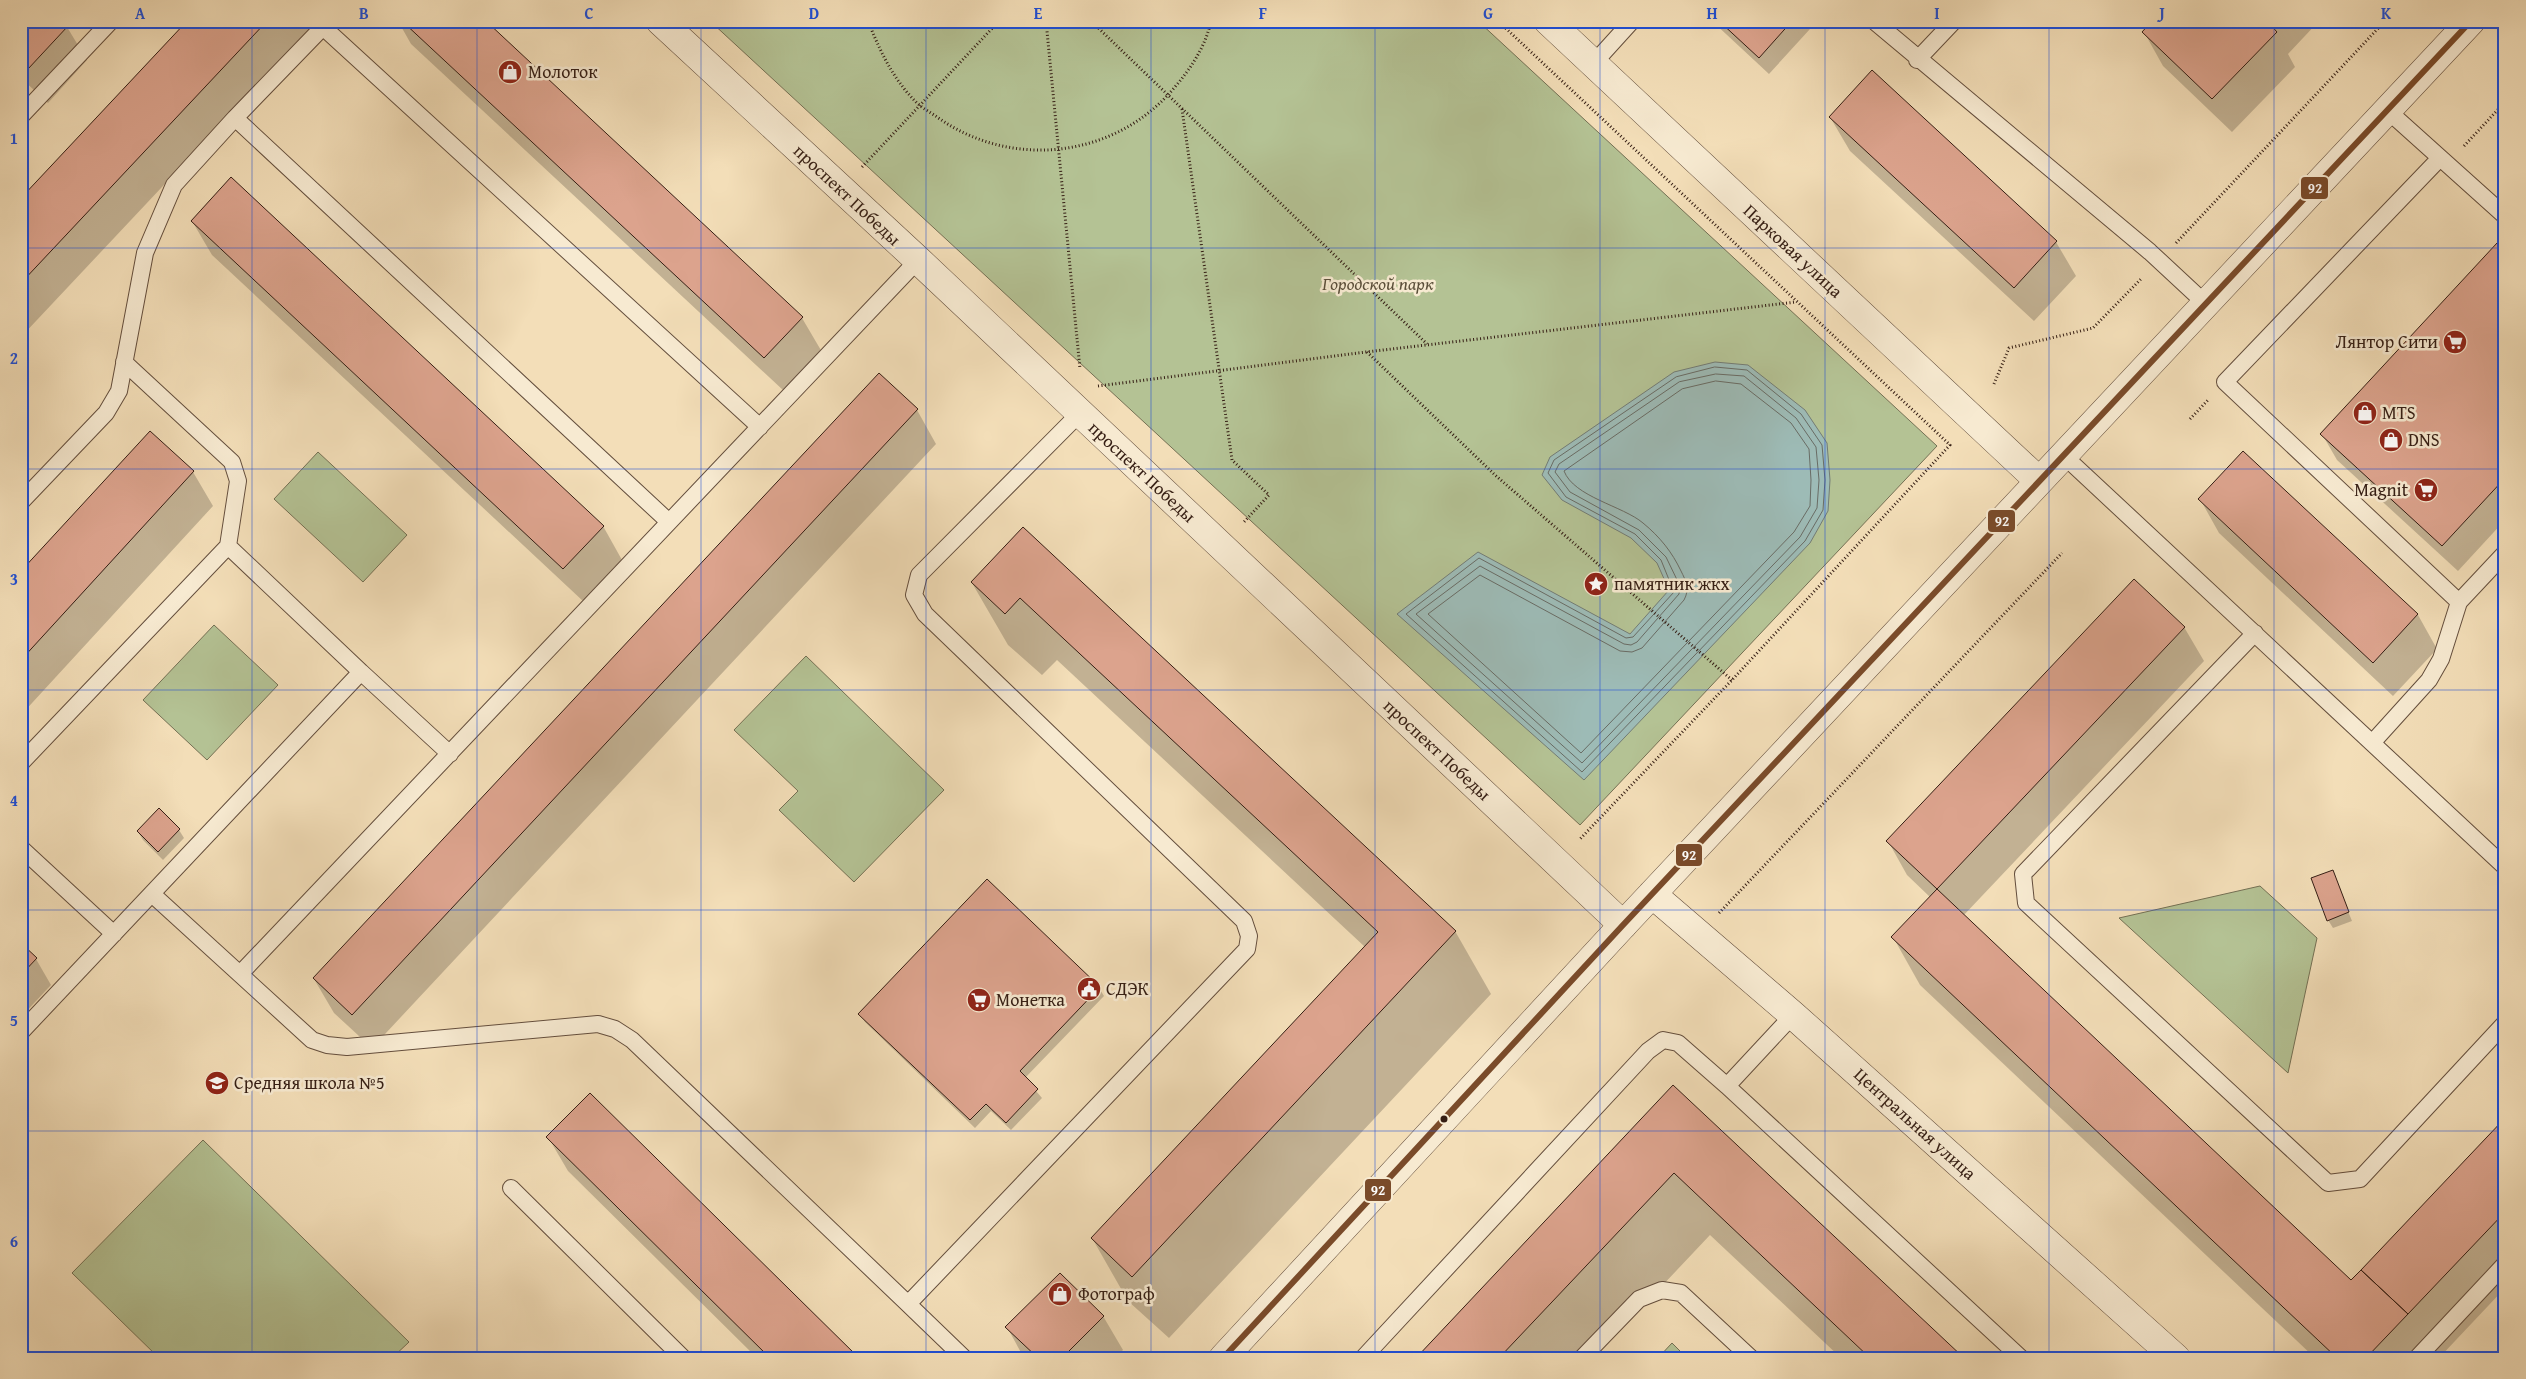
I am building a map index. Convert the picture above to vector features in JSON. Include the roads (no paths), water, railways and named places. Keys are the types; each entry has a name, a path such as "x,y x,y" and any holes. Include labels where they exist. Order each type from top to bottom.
{"street":[{"name":"проспект Победы","path":"660,21 918,260 1623,925"},
{"name":"Парковая улица","path":"1548,21 2039,481"},
{"path":"1223,1358 1623,925 2471,21"},
{"name":"Центральная улица","path":"1652,894 1792,1015 2176,1358"}],"lane":[{"path":"21,116 111,21"},
{"path":"1593,64 1632,21"},
{"path":"1874,21 1917,60 2159,261 2206,304"},
{"path":"1917,60 1954,21"},
{"path":"21,502 106,413 119,391 145,253 174,185 325,24 760,426"},
{"path":"2387,110 2505,216"},
{"path":"235,118 669,522"},
{"path":"2440,158 2225,382 2459,602"},
{"path":"240,974 918,260"},
{"path":"21,763 228,546 238,480 232,462 124,362"},
{"path":"908,1304 1247,949 1249,936 1244,921 925,614 914,595 920,575 1080,413"},
{"path":"2063,455 2505,867"},
{"path":"228,546 450,754"},
{"path":"2372,743 2429,680 2440,659 2459,602 2505,553"},
{"path":"2255,633 2023,874 2026,903 2328,1182 2360,1179 2505,1023"},
{"path":"21,1032 361,672"},
{"path":"21,848 114,934"},
{"path":"152,894 312,1040 327,1045 347,1047 598,1024 614,1029 632,1040 964,1358"},
{"path":"1727,1086 1792,1015"},
{"path":"1363,1358 1648,1051 1663,1040 1678,1043 1727,1086 2021,1358"},
{"path":"511,1188 683,1358"},
{"path":"2417,1358 2505,1264"},
{"path":"1582,1358 1639,1299 1662,1290 1681,1293 1752,1358"}],"water":[{"path":"1715,362 1748,365 1805,410 1827,443 1830,480 1828,511 1810,543 1584,780 1397,614 1478,552 1630,634 1669,590 1657,563 1631,538 1562,500 1542,475 1550,457 1674,372"}],"place":[{"name":"Молоток","path":"510,72"},
{"name":"Лянтор Сити","path":"2455,342"},
{"name":"MTS","path":"2365,413"},
{"name":"DNS","path":"2391,440"},
{"name":"Magnit","path":"2426,490"},
{"name":"памятник жкх","path":"1596,584"},
{"name":"СДЭК","path":"1089,989"},
{"name":"Монетка","path":"979,1000"},
{"name":"Средняя школа №5","path":"217,1083"},
{"name":"Фотограф","path":"1060,1294"}],"park label":[{"name":"Городской парк","path":"1378,284"}]}
